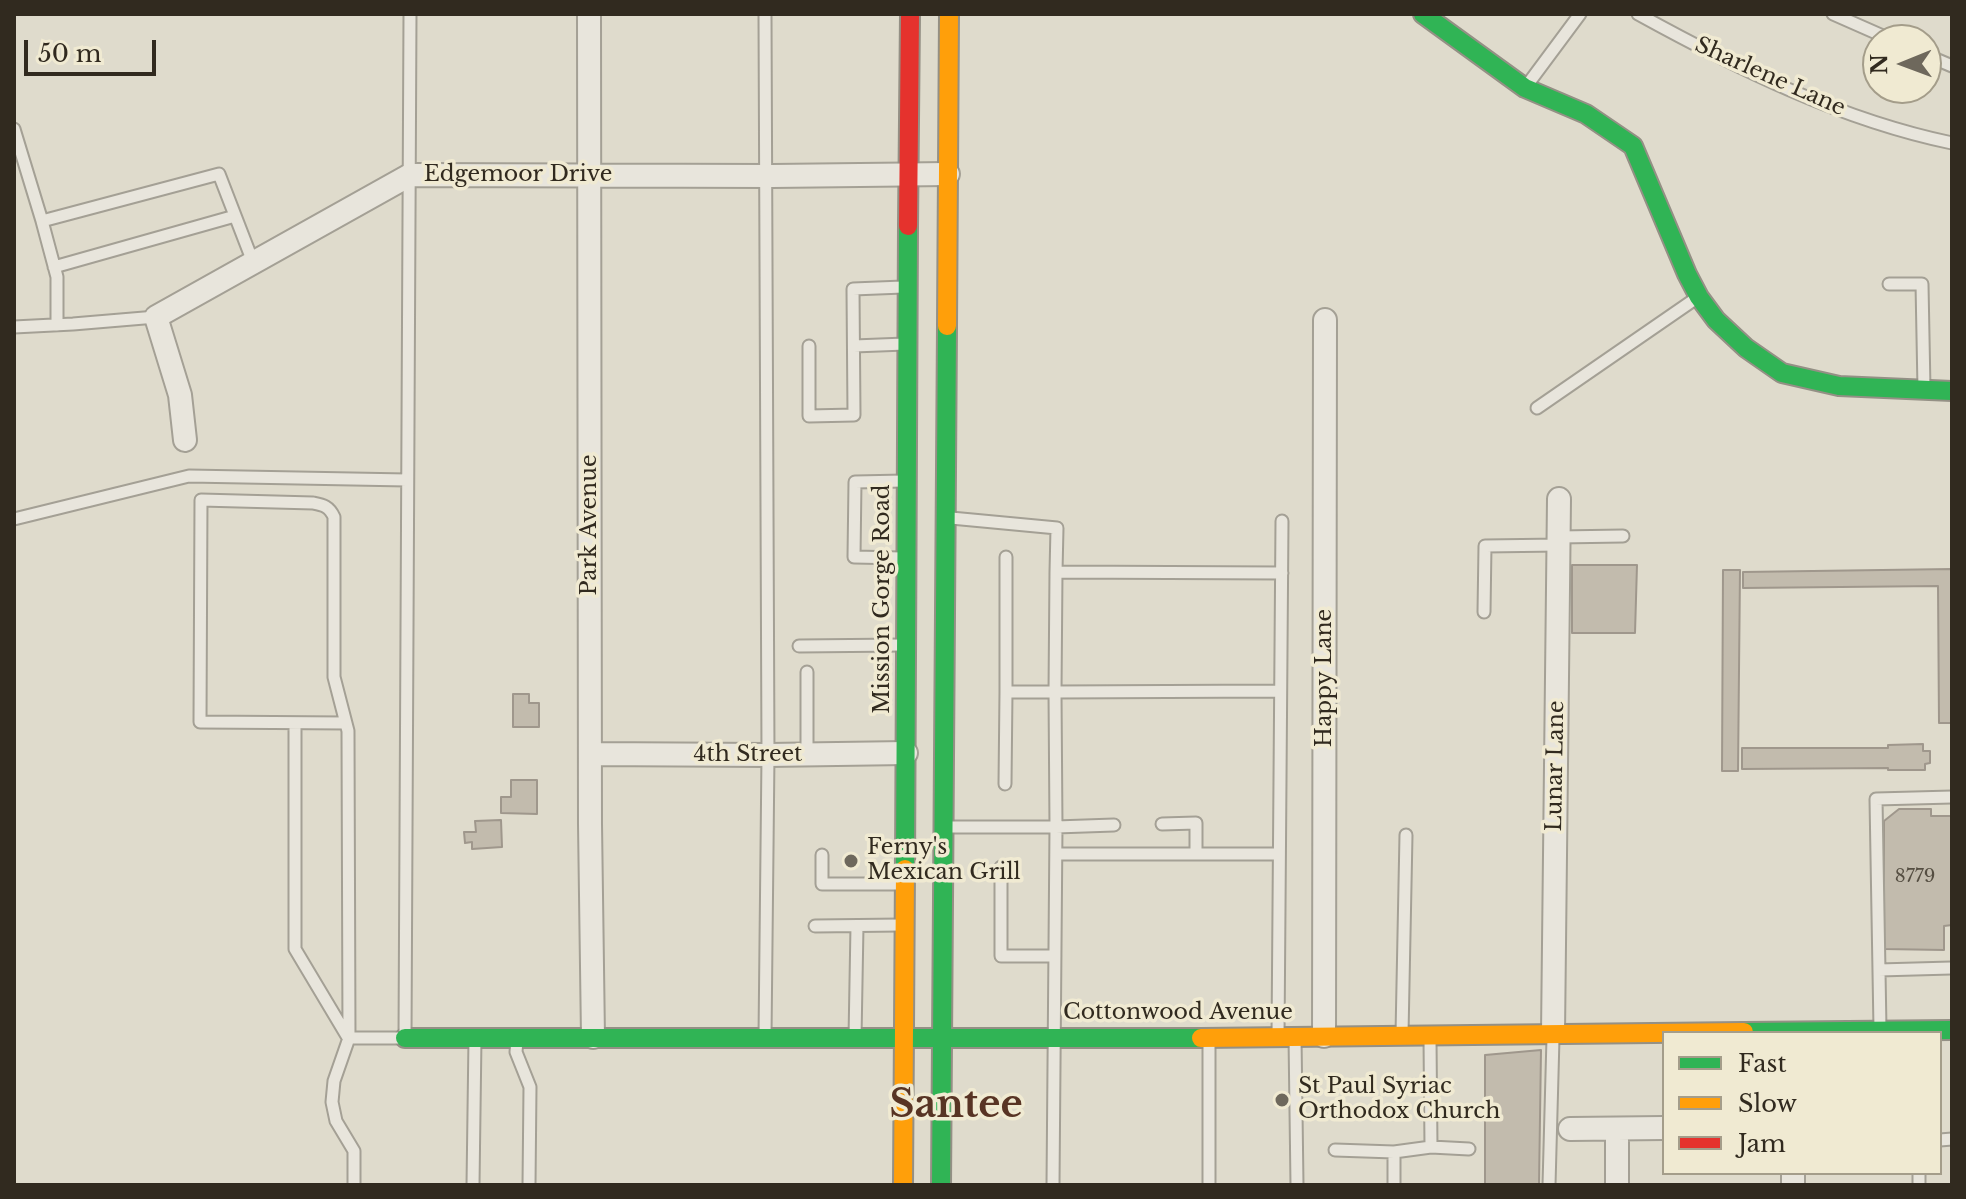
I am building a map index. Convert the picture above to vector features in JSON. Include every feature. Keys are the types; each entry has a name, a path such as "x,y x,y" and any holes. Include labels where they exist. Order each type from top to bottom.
{"main road":[{"name":"Mission Gorge Road","path":"903,1185 910,14"},
{"path":"941,1185 949,14"},
{"path":"1423,14 1525,88 1586,114 1633,146 1699,297 1716,320 1746,348 1782,373 1839,386 1952,391"},
{"name":"Cottonwood Avenue","path":"1827,1031 1952,1030"},
{"name":"Cottonwood Avenue","path":"405,1038 1209,1038 1662,1033"}],"street":[{"name":"Park Avenue","path":"589,14 593,1037"},
{"name":"Edgemoor Drive","path":"156,317 410,175 948,174"},
{"path":"156,317 180,395 185,440"},
{"name":"Happy Lane","path":"1324,1036 1325,320"},
{"name":"Lunar Lane","path":"1553,1033 1559,499"},
{"name":"4th Street","path":"590,754 906,753"},
{"path":"1570,1129 1662,1128"},
{"path":"1617,1129 1617,1185"}],"lane":[{"path":"349,1038 405,1038 410,14"},
{"path":"765,14 768,755 765,1038"},
{"path":"1525,88 1580,14"},
{"name":"Sharlene Lane","path":"1638,14 1706,52 1823,104 1889,127 1952,143"},
{"path":"1833,14 1862,27"},
{"path":"14,129 57,277 57,325"},
{"path":"42,221 219,174 253,262"},
{"path":"54,267 235,216"},
{"path":"1889,284 1922,284 1924,390"},
{"path":"809,346 809,416 854,415 853,289 907,287"},
{"path":"1537,408 1699,297"},
{"path":"14,327 156,317"},
{"path":"854,346 908,343"},
{"path":"14,519 189,476 407,480"},
{"path":"907,481 855,482 854,557 907,558"},
{"path":"346,723 200,722 201,500 325,505 331,510 336,526 334,677 346,723 348,731 349,1038 334,1081 332,1102 336,1121 354,1151 354,1185"},
{"path":"945,518 1057,528 1053,1185"},
{"path":"1282,521 1278,854 1286,1037 1297,1185"},
{"path":"1484,612 1485,546 1623,536"},
{"path":"1005,784 1006,557"},
{"path":"1056,572 1282,573"},
{"path":"799,646 906,645"},
{"path":"807,672 807,755"},
{"path":"1006,692 1280,691"},
{"path":"295,723 295,949 349,1038"},
{"path":"1882,1030 1876,799 1952,797"},
{"path":"1162,824 1196,823 1196,854"},
{"path":"943,827 1114,825"},
{"path":"1402,1035 1406,835"},
{"path":"1056,854 1278,854"},
{"path":"822,855 822,884 906,884"},
{"path":"1001,867 1001,956 1055,956"},
{"path":"815,926 906,924"},
{"path":"855,1038 857,926"},
{"path":"1879,970 1951,968"},
{"path":"1549,1185 1553,1033"},
{"path":"1430,1035 1431,1147"},
{"path":"473,1185 475,1038"},
{"path":"517,1038 516,1052 530,1087 529,1185"},
{"path":"1209,1038 1209,1185"},
{"path":"1335,1150 1394,1152 1431,1147 1469,1149"},
{"path":"1394,1152 1394,1185"}],"building":[{"path":"1572,565 1637,565 1635,633 1572,633"},
{"path":"1952,569 1952,723 1939,723 1938,586 1743,588 1743,572"},
{"path":"1723,570 1740,570 1738,771 1722,771"},
{"path":"513,694 529,694 529,703 539,703 539,727 513,727"},
{"path":"1923,744 1923,751 1930,751 1930,763 1925,764 1925,770 1742,769 1742,748 1888,748 1888,745"},
{"path":"511,780 537,780 537,814 501,813 501,797 511,797"},
{"path":"1899,809 1931,809 1931,816 1952,816 1952,925 1944,926 1944,950 1884,949 1884,821"},
{"path":"501,820 502,847 472,849 472,842 465,843 464,832 476,832 475,821"},
{"path":"1541,1050 1539,1185 1485,1185 1485,1055"}],"traffic: fast":[{"path":"1423,14 1525,88 1586,114 1633,146 1699,297 1716,320 1746,348 1782,373 1839,386 1952,391"},
{"path":"905,869 908,226"},
{"path":"941,1185 947,326"},
{"path":"1848,1031 1952,1030"},
{"path":"405,1038 1201,1038"}],"traffic: slow":[{"path":"947,326 949,14"},
{"path":"903,1185 905,869"},
{"path":"1201,1038 1662,1033"}],"traffic: jam":[{"path":"908,226 910,14"}],"place":[{"name":"Ferny's Mexican Grill","path":"851,861"},
{"name":"St Paul Syriac Orthodox Church","path":"1282,1100"}],"district":[{"name":"Santee","path":"956,1106"}]}
